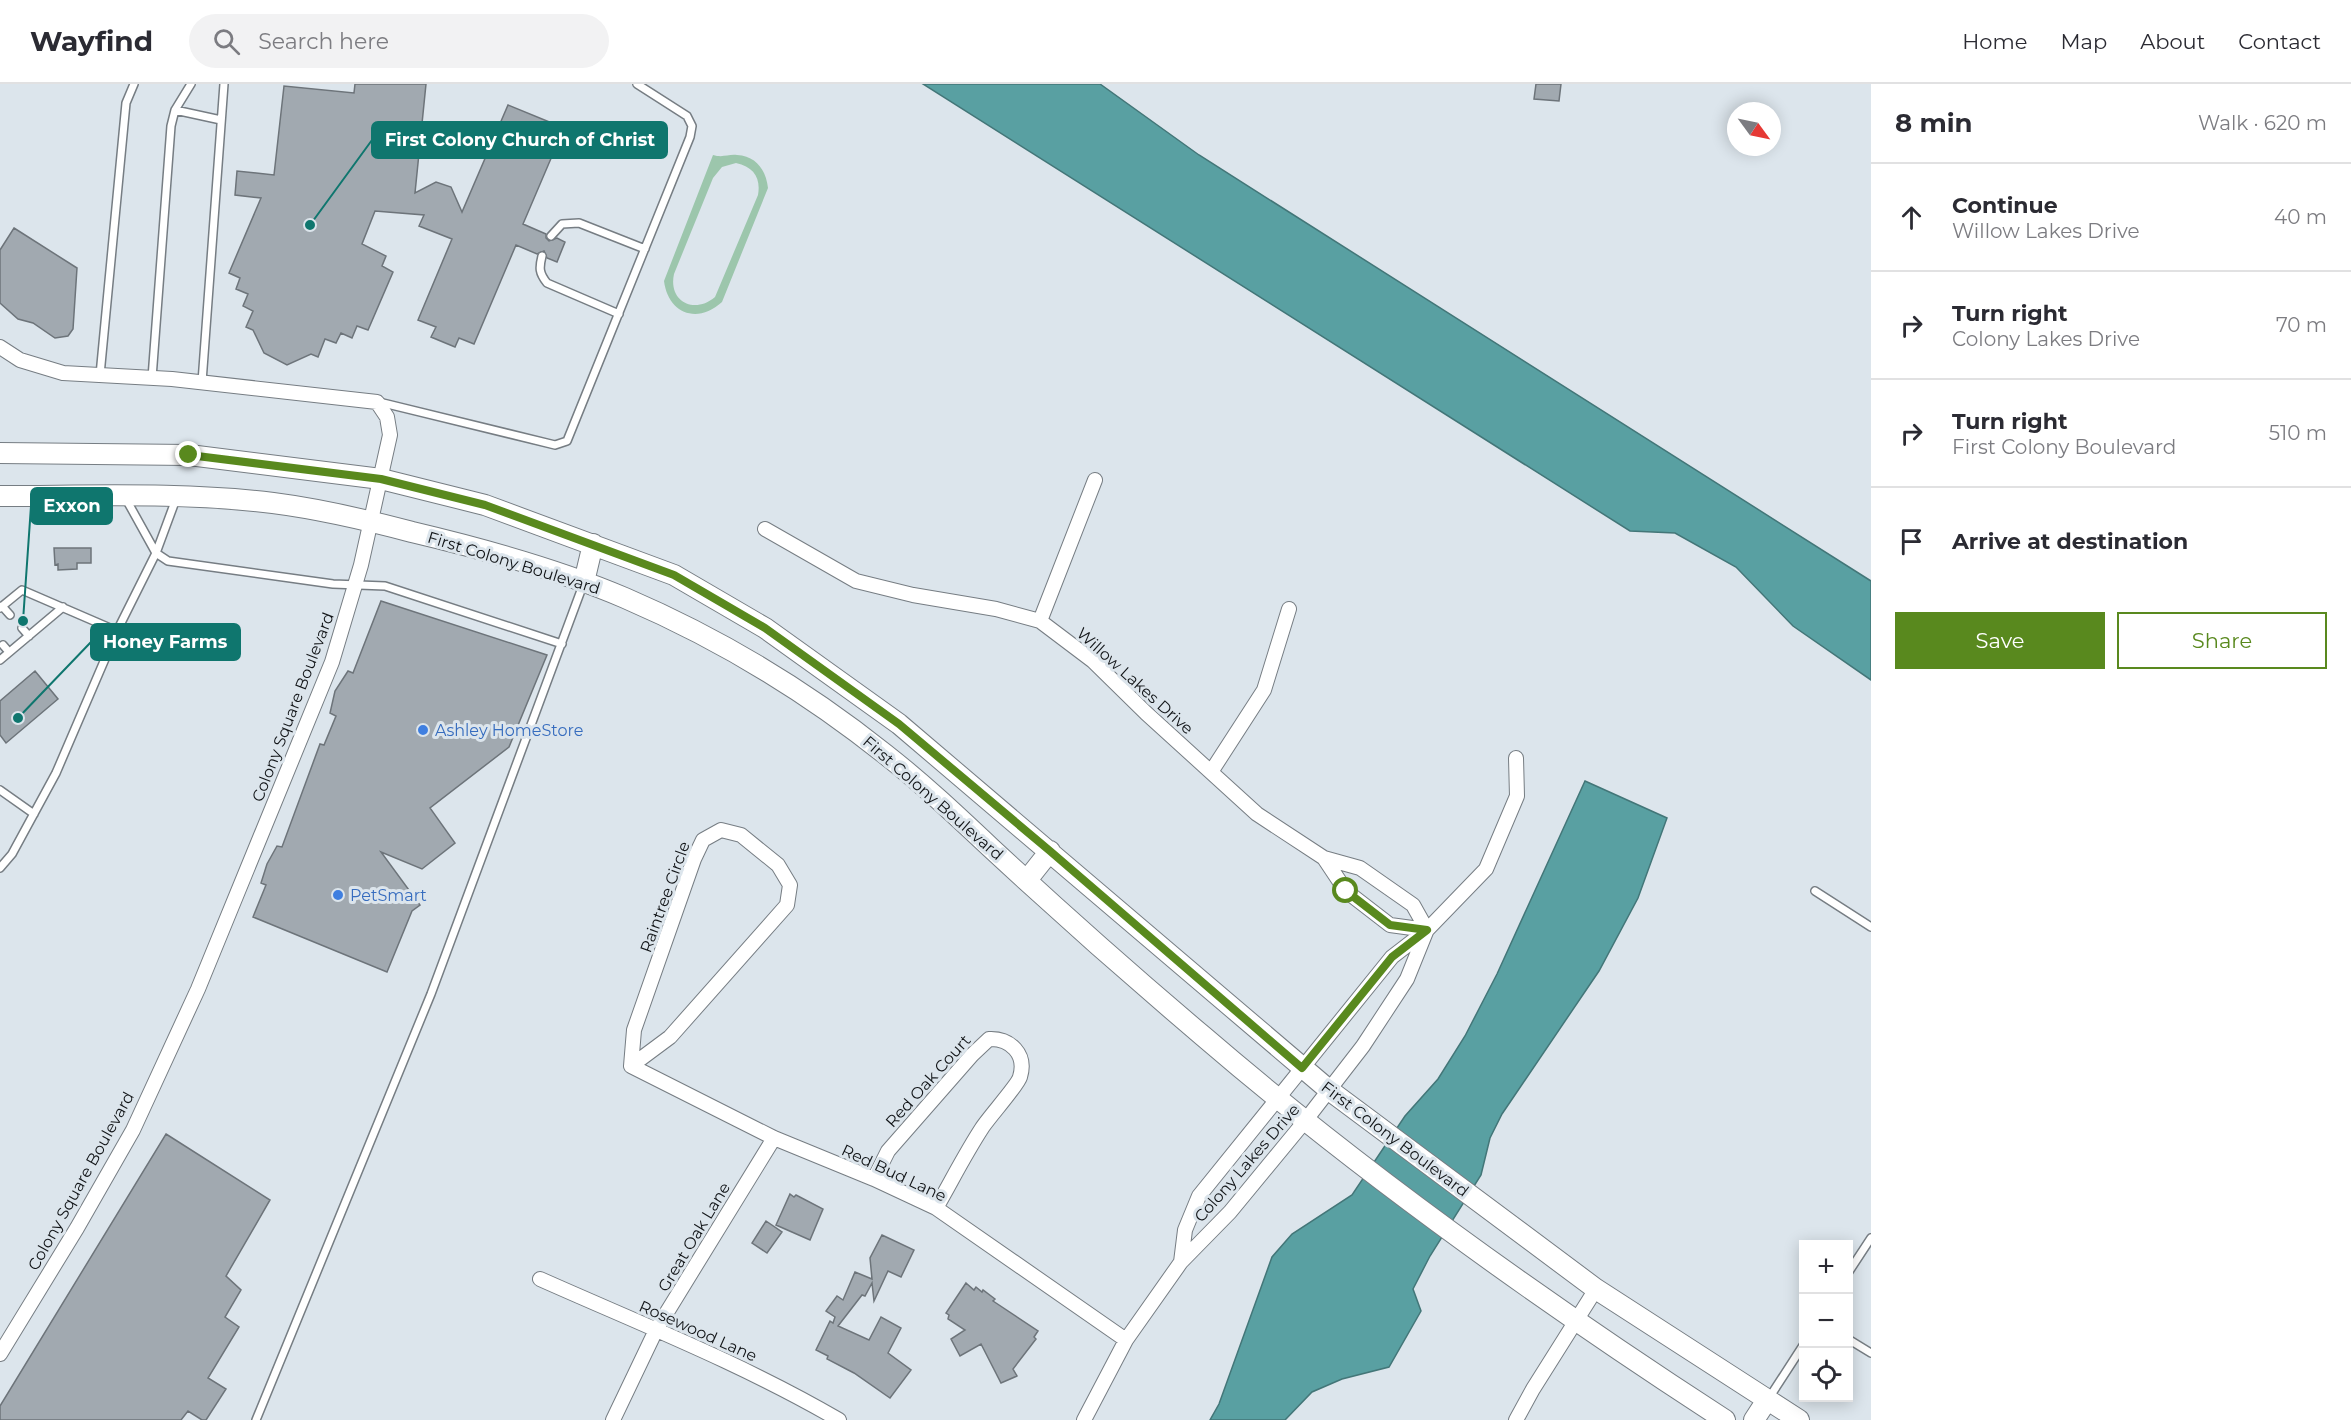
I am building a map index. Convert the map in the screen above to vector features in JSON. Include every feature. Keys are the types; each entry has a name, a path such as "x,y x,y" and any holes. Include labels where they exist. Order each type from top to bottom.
{"main road":[{"name":"First Colony Boulevard","path":"0,453 189,455 381,479 485,505 674,575 765,628 899,724 1329,1090 1596,1289 1799,1420"},
{"name":"First Colony Boulevard","path":"0,496 177,496 274,503 371,521 473,546 584,582 622,597 697,633 794,689 893,760 1149,990 1347,1155 1466,1245 1575,1322 1725,1420"},
{"path":"584,582 593,544"},
{"path":"1027,880 1050,851"},
{"path":"1754,1420 1767,1400"}],"street":[{"path":"0,347 20,360 63,373 202,382 377,402"},
{"name":"Colony Square Boulevard","path":"0,1354 77,1228 132,1130 189,1009 332,662 356,585 390,435 387,417 377,402"},
{"path":"1040,621 1095,480"},
{"name":"Willow Lakes Drive","path":"765,529 856,581 913,595 996,609 1040,621 1093,661 1257,814 1324,858 1360,868 1413,905 1427,930"},
{"path":"1211,772 1264,690 1289,609"},
{"name":"Colony Lakes Drive","path":"1181,1262 1185,1230 1199,1196 1392,957 1427,930 1485,869 1517,796 1516,758"},
{"name":"Raintree Circle","path":"720,830 741,835 778,865 790,885 787,905 670,1037 631,1066 634,1030 694,859 704,840 720,830"},
{"name":"Willow Lakes Drive","path":"1324,858 1346,891 1390,925 1427,930"},
{"name":"Colony Lakes Drive","path":"1084,1420 1126,1340 1181,1262 1230,1212 1364,1046 1407,979 1427,930"},
{"name":"Red Oak Court","path":"874,1179 888,1151 972,1055 989,1039 1000,1038 1009,1042 1017,1050 1023,1064 1020,1079 981,1129 936,1208"},
{"name":"Red Bud Lane","path":"631,1066 774,1138 874,1179 936,1208 1126,1340"},
{"name":"Great Oak Lane","path":"613,1420 656,1330 774,1138"},
{"name":"Rosewood Lane","path":"540,1279 732,1363 839,1420"},
{"path":"1516,1420 1596,1289"}],"lane":[{"path":"100,375 126,103 134,84"},
{"path":"152,378 171,126 175,110 191,84"},
{"path":"202,382 224,84"},
{"path":"377,402 555,445 567,441 690,137 692,126 687,116 637,84"},
{"path":"175,110 221,120"},
{"path":"551,236 562,224 579,223 645,249"},
{"path":"542,256 539,266 540,275 547,283 619,314"},
{"path":"125,496 156,553 168,561 333,584 385,586 562,644"},
{"path":"0,868 12,854 56,773 117,630 156,553 177,496"},
{"path":"256,1420 431,994 584,582"},
{"path":"10,615 1,607 22,590 117,630"},
{"path":"0,660 63,607"},
{"path":"22,628 29,636"},
{"path":"3,645 9,652"},
{"path":"0,790 34,814"},
{"path":"1815,891 1871,927"},
{"path":"1853,1266 1871,1238"},
{"path":"1853,1342 1868,1352 1871,1341"},
{"path":"1767,1400 1800,1348"}],"green space":[{"path":"713,155 744,156 755,161 763,170 768,188 722,302 703,313 685,312 671,301 664,281","holes":["736,163 755,174 759,189 758,195 715,297 699,305 691,305 679,298 675,292 674,274 713,178 722,167"]}],"water":[{"path":"923,84 1100,84 1199,155 1871,581 1871,680 1793,626 1736,567 1675,533 1630,531"},
{"path":"1585,781 1667,818 1638,898 1599,971 1502,1114 1490,1138 1481,1175 1430,1256 1413,1289 1421,1311 1389,1367 1342,1379 1312,1392 1285,1420 1210,1420 1219,1404 1272,1257 1292,1234 1352,1195 1405,1116 1438,1079 1465,1036 1497,974"}],"building":[{"path":"355,84 426,84 415,193 436,182 451,187 462,212 508,105 564,128 523,224 546,234 549,241 557,238 565,242 557,262 547,258 544,251 537,254 516,245 474,344 459,338 455,347 431,337 436,327 418,320 452,239 419,226 424,215 375,211 362,244 386,256 382,266 393,272 368,330 357,326 352,338 341,333 336,343 325,339 318,357 311,354 287,365 264,353 253,330 246,327 253,311 243,306 248,294 236,289 240,278 229,273 261,198 235,195 237,171 274,175 284,86 354,93"},
{"path":"1536,84 1561,84 1559,101 1534,99"},
{"path":"14,228 77,268 73,329 68,336 55,338 33,323 18,319 0,303 0,250"},
{"path":"54,548 91,548 91,563 77,563 77,569 58,570 58,564 55,565"},
{"name":"Ashley HomeStore","path":"381,601 547,655 509,747 430,808 455,843 422,869 381,852 420,905 412,911 387,972 253,917 266,885 261,883 267,864 277,846 282,847 320,744 324,745 336,716 330,713 335,691 348,671 353,673"},
{"path":"35,671 58,699 6,743 0,735 0,701"},
{"path":"166,1134 270,1200 226,1276 241,1290 225,1317 239,1327 208,1378 226,1389 206,1420 188,1411 181,1420 0,1420 0,1406"},
{"path":"790,1194 823,1209 810,1240 776,1225"},
{"path":"766,1221 782,1232 767,1253 752,1243"},
{"path":"882,1235 914,1250 901,1277 888,1271 874,1301 872,1283 865,1296 862,1295 838,1326 869,1340 881,1317 901,1328 888,1353 911,1370 890,1398 816,1350 830,1321 833,1323 835,1317 826,1311 837,1296 843,1300 855,1272 872,1279 870,1258"},
{"path":"966,1283 974,1290 976,1287 982,1292 983,1290 995,1299 993,1301 1038,1331 1034,1337 1036,1339 1013,1369 1017,1376 1001,1383 981,1344 960,1356 951,1339 965,1330 948,1319 949,1315 946,1313"}],"place":[{"name":"First Colony Church of Christ","path":"310,225"},
{"name":"Exxon","path":"23,621"},
{"name":"Honey Farms","path":"18,718"},
{"name":"Ashley HomeStore","path":"423,730"},
{"name":"PetSmart","path":"338,895"}],"route":[{"path":"189,455 381,479 485,505 674,575 765,628 899,724 1302,1068 1392,957 1427,930 1390,925 1346,891"}]}
